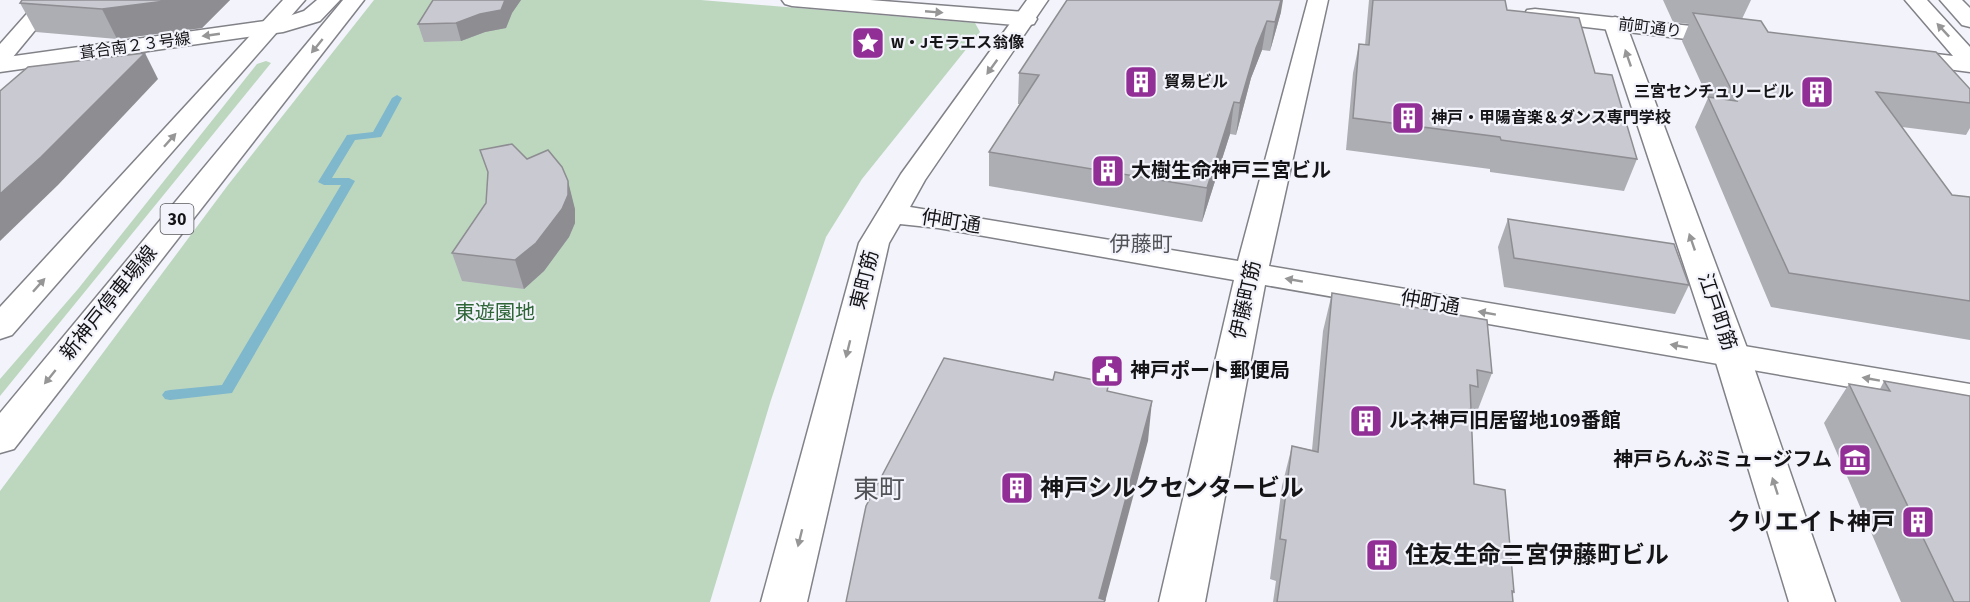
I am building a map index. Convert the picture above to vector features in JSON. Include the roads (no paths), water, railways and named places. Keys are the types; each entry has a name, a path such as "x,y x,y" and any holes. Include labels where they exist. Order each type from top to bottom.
{"street":[{"path":"0,58 50,0"},
{"path":"0,328 294,0"},
{"path":"274,23 306,0"},
{"name":"葺合南２３号線","path":"0,65 304,19 319,12 330,0"},
{"name":"新神戸停車場線","path":"0,439 354,0"},
{"path":"792,0 1032,10"},
{"name":"伊藤町筋","path":"1182,602 1251,273 1318,0"},
{"path":"1915,0 1970,63"},
{"path":"1950,0 1970,20"},
{"name":"前町通り","path":"1519,13 1563,9 1615,24 1745,39"},
{"name":"東町筋","path":"784,602 874,243 911,180 1032,10"},
{"name":"江戸町筋","path":"1615,24 1732,356 1812,602"},
{"path":"1876,54 1970,63"},
{"name":"仲町通","path":"890,214 938,219 1970,396"}],"waterway":[{"path":"170,395 227,389 349,181 324,182 351,137 377,135 397,98"}],"place":[{"name":"W・Jモラエス翁像","path":"868,43"},
{"name":"貿易ビル","path":"1141,82"},
{"name":"三宮センチュリービル","path":"1817,92"},
{"name":"神戸・甲陽音楽＆ダンス専門学校","path":"1408,118"},
{"name":"大樹生命神戸三宮ビル","path":"1108,171"},
{"name":"神戸ポート郵便局","path":"1107,371"},
{"name":"ルネ神戸旧居留地109番館","path":"1366,421"},
{"name":"神戸らんぷミュージフム","path":"1855,460"},
{"name":"神戸シルクセンタービル","path":"1017,488"},
{"name":"クリエイト神戸","path":"1918,522"},
{"name":"住友生命三宮伊藤町ビル","path":"1382,555"}],"district":[{"name":"伊藤町","path":"1141,244"},
{"name":"東町","path":"879,489"}],"park label":[{"name":"東遊園地","path":"495,313"}]}
